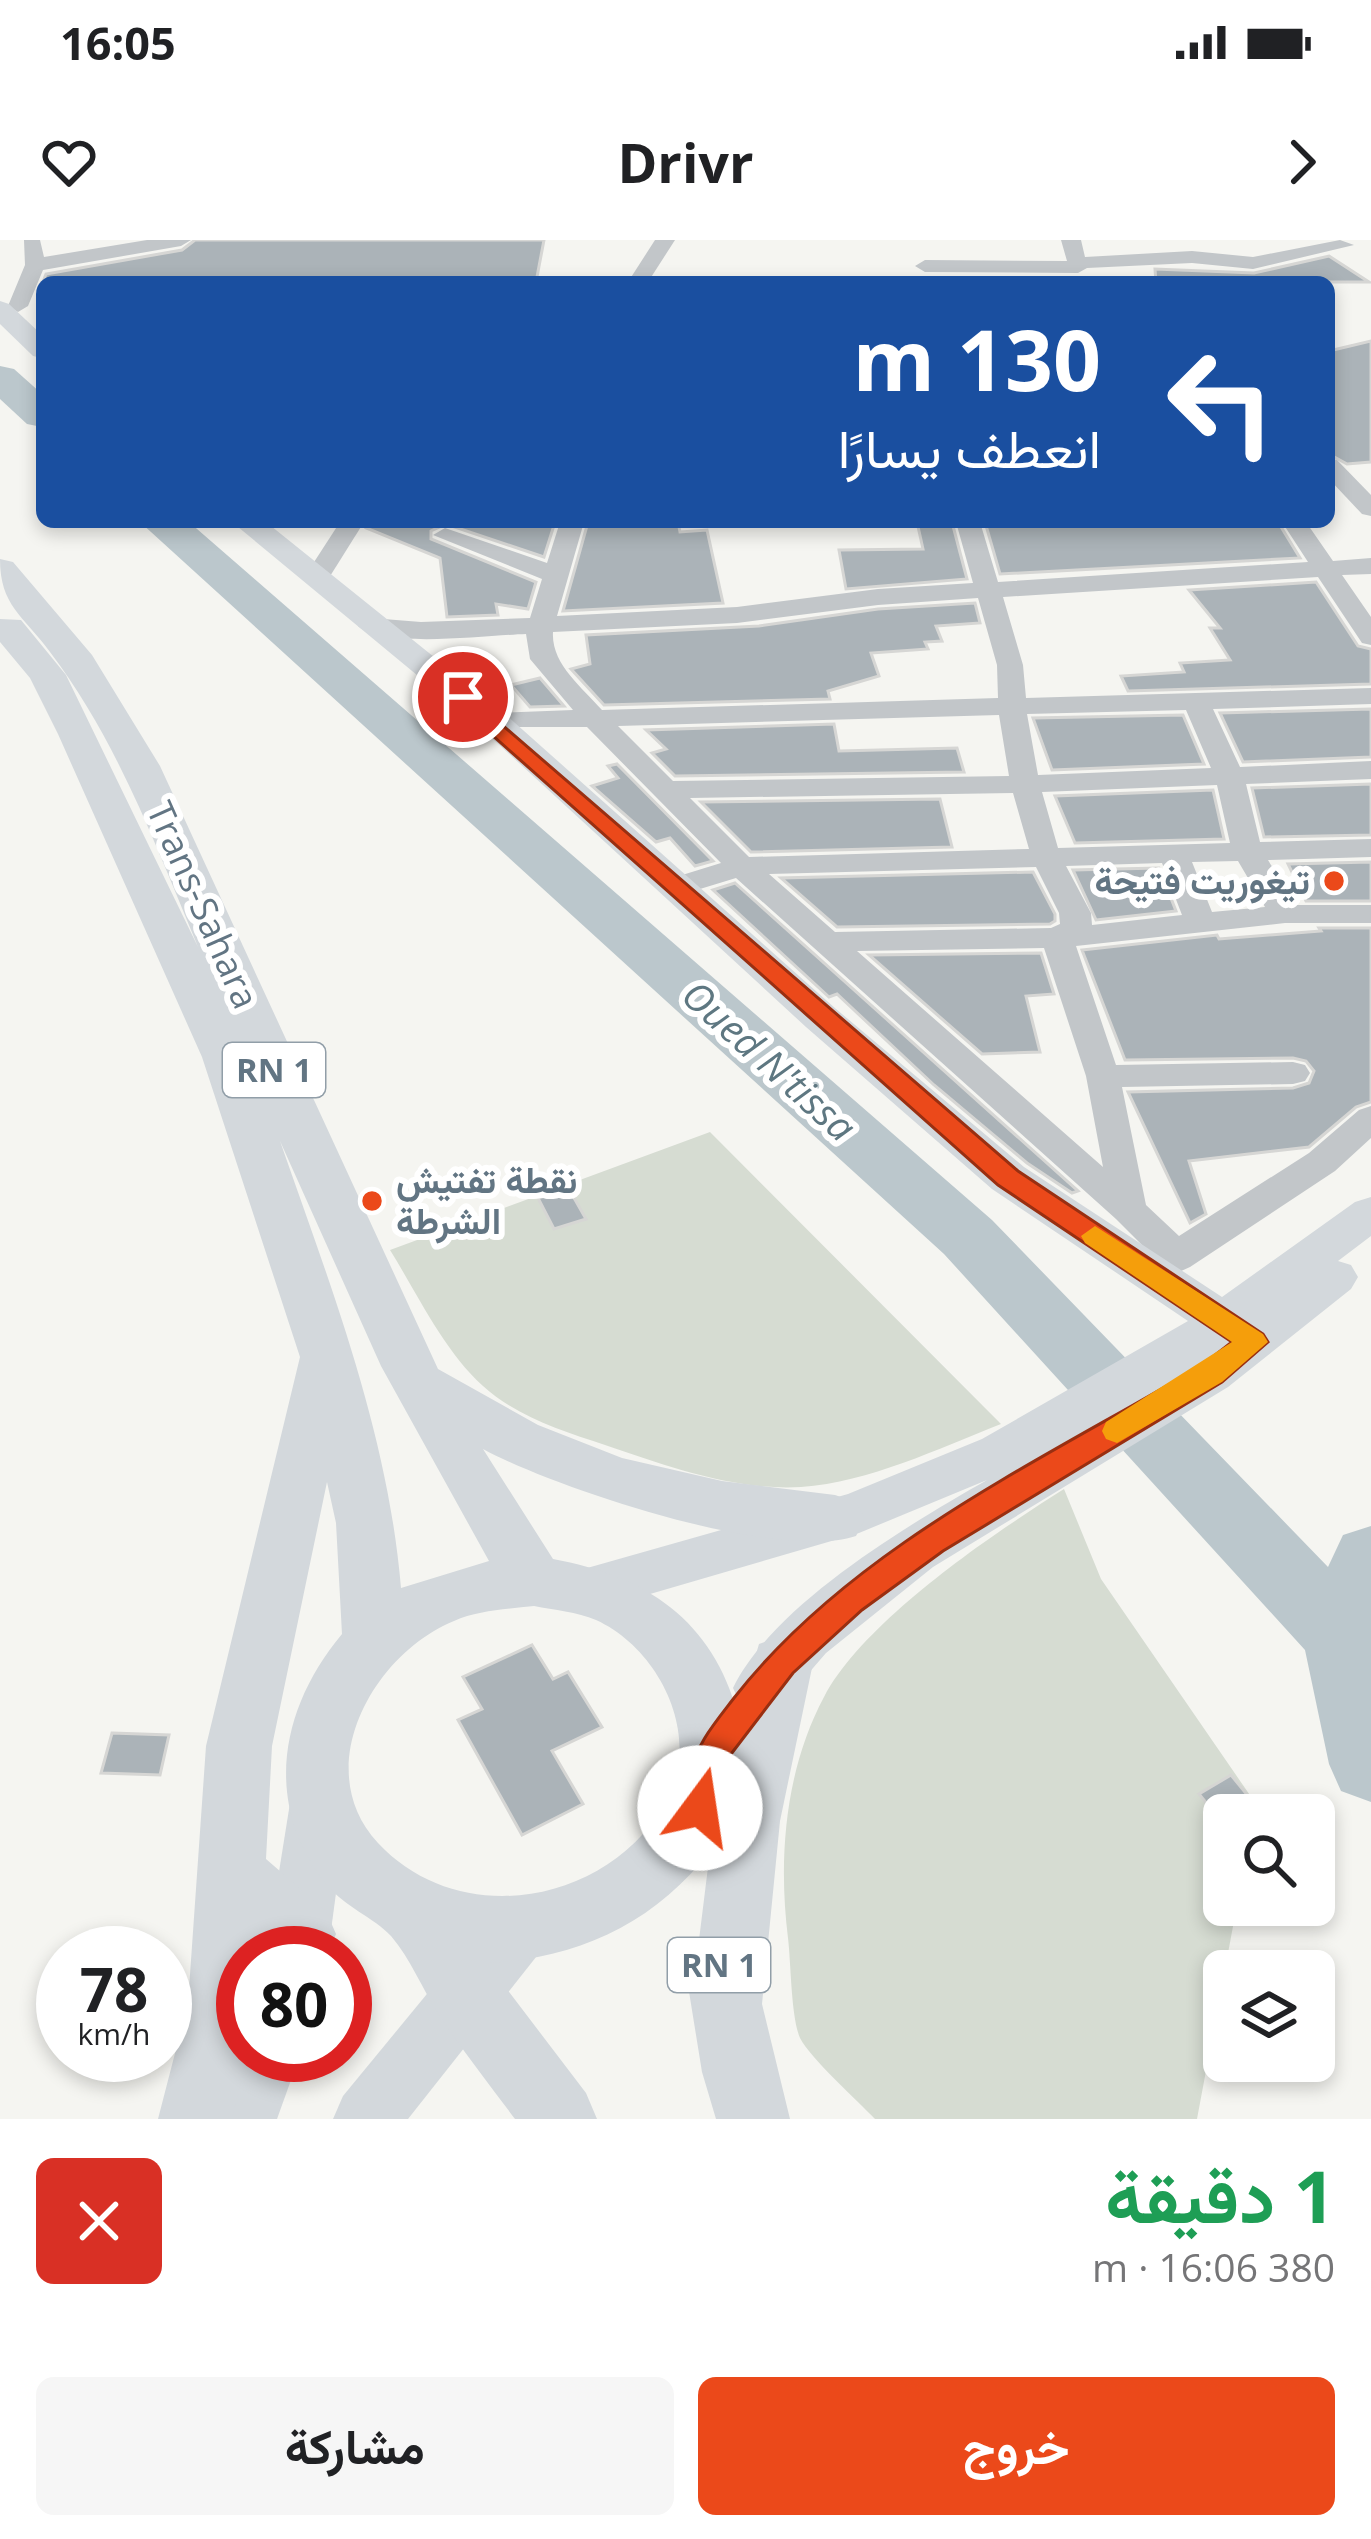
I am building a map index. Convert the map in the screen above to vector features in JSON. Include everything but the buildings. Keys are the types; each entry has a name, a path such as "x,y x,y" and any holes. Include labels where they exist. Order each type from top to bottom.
{"highway":[{"name":"Trans-Sahara","path":"0,571 88,673 166,815 394,1342 474,1494 560,1586"},
{"name":"Trans-Sahara","path":"0,618 47,675 132,843 226,1057 327,1353 366,1523 374,1640"},
{"path":"281,1225 335,1208"},
{"path":"195,2119 224,2003 238,1746 327,1353"},
{"path":"419,1384 515,1442 604,1478 753,1512 835,1519"},
{"path":"560,1586 646,1621 664,1634 691,1668 708,1708 706,1780 671,1854 629,1892 577,1919 518,1931 464,1929 415,1913 370,1885 338,1847 320,1803 316,1759 324,1715 344,1675 374,1640 440,1600 476,1587 560,1586"},
{"path":"728,2003 747,1821 781,1663"},
{"name":"RN 1","path":"706,1780 708,1913 739,2072 753,2119"},
{"path":"233,1874 282,1926"},
{"path":"415,1913 466,1993 560,2119"}],"main road":[{"path":"6,307 36,343"},
{"path":"255,528 493,721 1008,1178 1163,1265 1238,1331"},
{"path":"706,1780 781,1663 890,1569 1046,1450 1197,1362 1371,1213"},
{"path":"1238,1331 1371,1248"},
{"path":"560,1586 835,1519 1046,1450"},
{"path":"302,1926 320,1803"},
{"path":"366,2119 518,1931"},
{"path":"244,2119 258,2082"}],"street":[{"path":"6,307 34,265 32,240"},
{"path":"34,265 182,240"},
{"path":"641,276 665,240"},
{"path":"916,240 926,274 1079,271 1192,257 1253,263 1347,246"},
{"path":"1072,240 1079,271"},
{"path":"1141,263 1154,276"},
{"path":"317,576 348,528"},
{"path":"570,528 538,639 543,659 596,720 741,866 1129,1210 1163,1265 1322,1162 1371,1118"},
{"path":"970,528 1010,665 1025,784 1046,857 1076,913 1076,928 1057,938"},
{"path":"1298,528 1371,637"},
{"path":"445,536 556,575"},
{"path":"371,626 421,630 736,615 878,597 1371,566"},
{"path":"493,721 1371,696"},
{"path":"1196,701 1229,775 1246,850 1286,914"},
{"path":"664,790 1025,784 1371,770"},
{"path":"676,886 741,866 1371,848"},
{"path":"1173,853 1202,926"},
{"path":"830,942 1057,938 1286,914 1371,914"},
{"path":"1057,938 1103,1076 1129,1210"},
{"path":"1103,1076 1293,1073"}],"shaded area":[{"path":"710,1132 1001,1424 903,1463 827,1484 751,1485 677,1469 556,1428 496,1397 456,1356 390,1250"},
{"path":"1064,1489 1101,1579 1249,1794 1203,1794 1203,1926 1233,1926 1229,1950 1203,1950 1204,2082 1197,2119 875,2119 814,2057 797,2029 785,1908 785,1846 793,1784 811,1725 843,1668 868,1639 1001,1530"}],"waterway":[{"name":"Oued N'tissa","path":"0,378 36,410"},
{"name":"Oued N'tissa","path":"169,528 968,1237 1342,1635"},
{"path":"1342,1635 1371,1558"},
{"path":"1342,1635 1371,1764"}],"slow traffic":[{"path":"1095,1236 1253,1342 1212,1374 1117,1431"}],"place":[{"name":"تيغوريت فتيحة","path":"1334,881"},
{"name":"نقطة تفتيش الشرطة","path":"372,1201"}],"route":[{"path":"463,697 821,1018 1008,1178 1253,1342 1212,1374 932,1541 851,1600 781,1663 712,1753 700,1808"}]}
